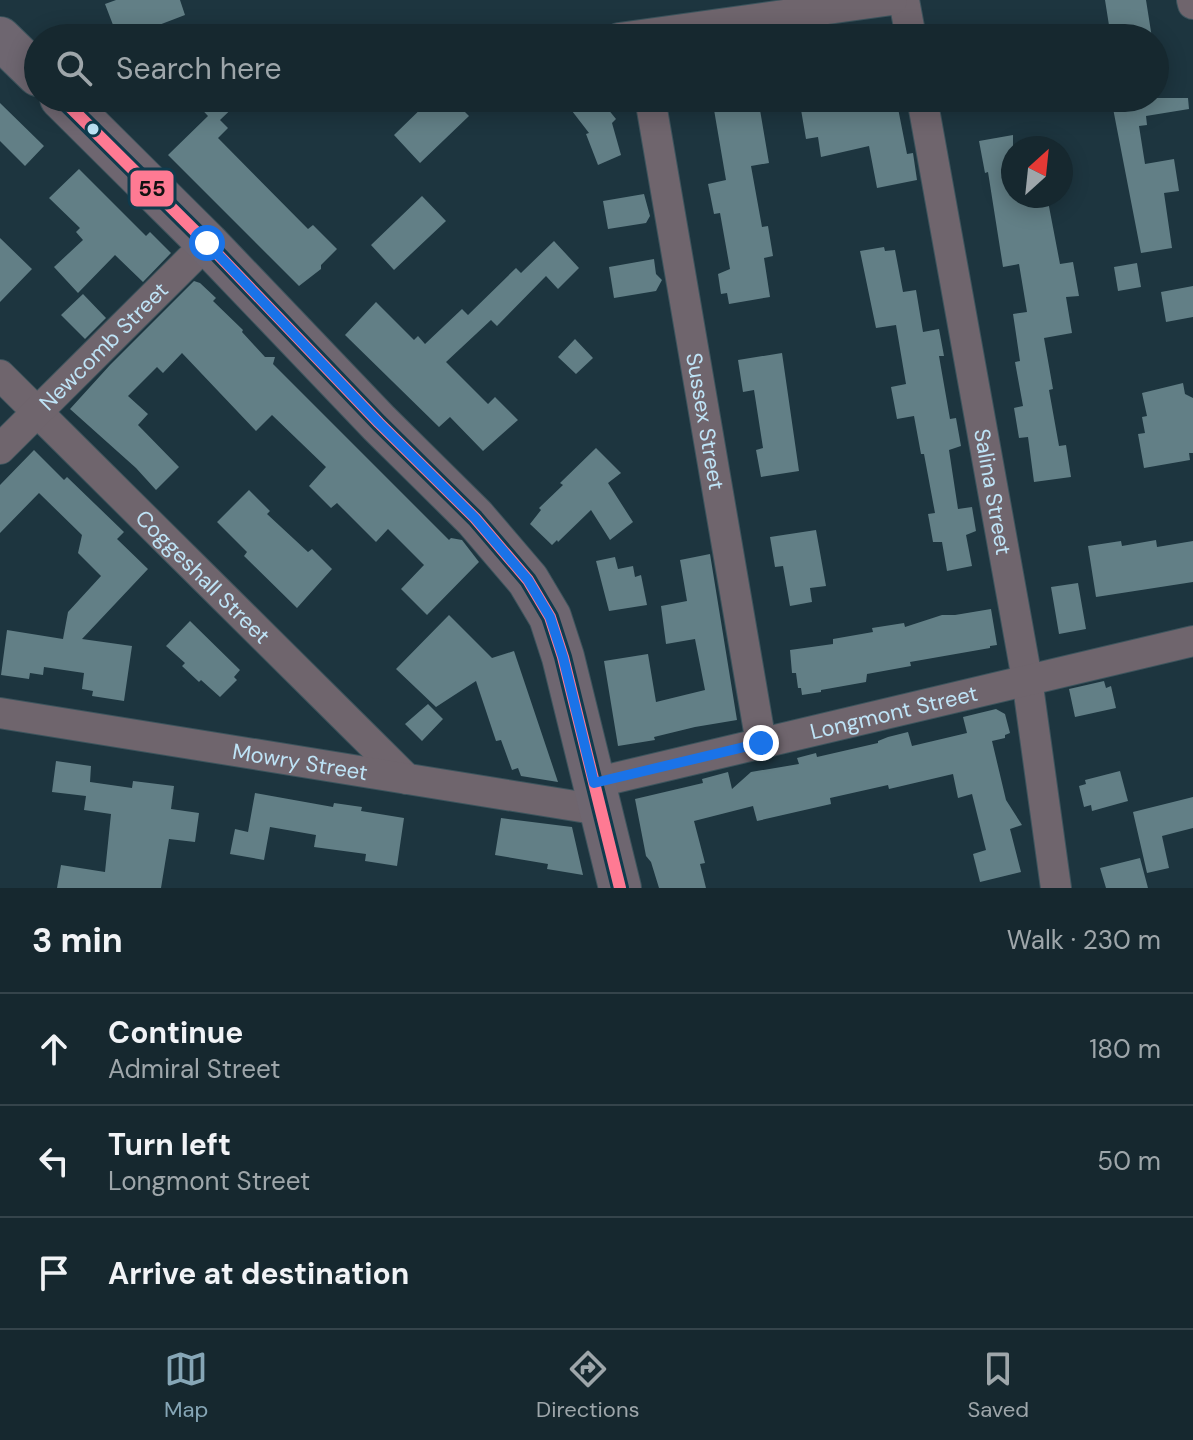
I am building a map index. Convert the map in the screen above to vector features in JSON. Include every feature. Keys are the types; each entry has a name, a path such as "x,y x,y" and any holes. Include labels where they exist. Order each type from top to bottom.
{"main road":[{"path":"0,38 24,61"},
{"path":"75,112 475,518 528,580 550,617 563,657 620,888"}],"street":[{"path":"723,24 892,0"},
{"path":"904,0 908,24"},
{"name":"Sussex Street","path":"652,112 761,743"},
{"name":"Salina Street","path":"925,112 1027,679 1056,888"},
{"name":"Newcomb Street","path":"0,449 207,243"},
{"name":"Coggeshall Street","path":"0,375 407,779"},
{"name":"Longmont Street","path":"597,796 761,743 1193,641"},
{"name":"Mowry Street","path":"0,713 407,779 597,796"}],"building":[{"path":"116,0 180,0 185,15 162,24 113,24 105,4"},
{"path":"1105,0 1146,0 1150,24 1109,24"},
{"path":"1169,98 1188,98 1189,109 1146,116 1147,125 1139,126 1145,164 1174,159 1179,191 1164,193 1172,248 1141,253 1114,112 1169,112"},
{"path":"0,103 44,146 25,166 0,141"},
{"path":"204,112 228,112 220,120 228,128 218,138 308,229 313,225 337,249 321,265 321,269 299,286 168,155 208,116"},
{"path":"418,112 465,112 469,116 420,163 394,135"},
{"path":"573,112 610,112 616,119 612,123 621,155 598,165 586,134 589,133"},
{"path":"714,112 760,112 769,163 751,166 762,227 768,226 773,256 764,258 770,297 729,304 727,293 721,294 718,274 730,269 720,213 714,214 708,184 726,180"},
{"path":"801,112 899,112 907,154 913,153 917,180 877,188 869,146 821,157 818,137 806,139"},
{"path":"1001,137 1001,208 1049,208 1060,264 1073,262 1079,296 1066,297 1072,333 1044,338 1059,446 1066,445 1071,477 1034,482 1028,437 1019,438 1014,408 1023,406 1015,362 1020,361 1013,314 1027,312 1019,264 1003,267 988,172 985,173 979,141"},
{"path":"79,169 146,236 150,232 171,253 143,282 115,255 78,293 54,267 83,240 76,232 80,228 49,198"},
{"path":"644,194 650,216 646,223 608,229 603,201"},
{"path":"422,196 446,221 394,270 371,245"},
{"path":"0,238 32,269 0,302"},
{"path":"554,241 579,268 558,289 546,276 497,326 491,320 446,362 488,404 495,397 518,420 483,451 450,417 439,427 345,335 376,302 414,340 418,336 425,344 462,309 468,315 516,268 521,273"},
{"path":"884,247 885,251 895,250 903,292 916,290 923,332 939,329 944,356 939,356 950,419 956,418 961,446 949,450 958,509 972,507 976,531 966,535 972,566 947,571 942,542 933,542 928,514 935,513 914,416 897,419 891,387 906,384 896,325 876,328 860,251"},
{"path":"654,259 656,274 662,280 656,291 614,298 609,267"},
{"path":"1137,263 1141,287 1118,291 1114,267"},
{"path":"194,281 216,298 213,301 265,357 275,357 273,364 449,540 462,540 479,562 427,615 401,589 424,565 388,529 376,542 337,503 331,508 309,486 326,467 272,415 256,431 182,353 163,373 157,367 128,396 148,414 138,425 179,467 156,490 70,409"},
{"path":"1193,286 1193,317 1166,322 1161,292"},
{"path":"83,294 106,318 85,339 61,315"},
{"path":"575,339 593,358 576,374 558,357"},
{"path":"782,353 799,471 761,477 756,450 763,448 754,390 743,392 738,360"},
{"path":"1183,383 1185,394 1193,398 1193,453 1189,453 1190,460 1144,468 1138,434 1145,433 1142,417 1147,416 1142,393"},
{"path":"596,448 621,473 608,483 633,522 610,540 591,510 552,545 530,524 541,510 539,508 563,485 560,483"},
{"path":"34,450 124,532 117,539 148,569 82,639 132,646 124,701 92,696 93,691 82,689 84,673 44,667 43,675 30,673 29,679 1,675 7,630 63,639 68,612 101,576 78,553 82,535 39,493 0,533 0,485"},
{"path":"249,490 270,511 267,514 308,552 312,549 332,569 297,608 244,556 247,552 217,522"},
{"path":"816,530 826,586 810,588 812,602 790,606 783,566 775,567 770,537"},
{"path":"1156,540 1157,547 1193,541 1193,582 1096,597 1088,546 1121,541 1122,546"},
{"path":"710,554 737,720 618,746 604,661 648,654 656,702 705,690 695,639 666,644 661,606 687,601 680,560"},
{"path":"615,557 618,569 633,566 635,577 641,575 647,605 609,611 596,561"},
{"path":"1078,583 1086,629 1059,634 1051,587"},
{"path":"991,609 997,645 990,648 910,662 911,666 867,674 866,682 802,695 796,673 792,673 790,650 833,644 833,639 873,632 872,628 904,623 905,627 942,615"},
{"path":"449,615 492,658 514,651 558,782 521,776 518,768 512,770 501,740 496,741 476,681 436,707 396,669"},
{"path":"190,621 240,670 234,677 237,680 220,697 182,666 185,663 166,646"},
{"path":"1104,681 1106,688 1111,686 1116,708 1075,717 1069,689"},
{"path":"428,704 443,719 422,741 405,724"},
{"path":"996,709 1005,714 1010,733 1005,738 992,741 1006,800 1022,825 1010,829 1021,872 980,882 973,854 986,850 972,794 958,798 953,774 889,789 888,785 830,798 831,804 757,821 753,806 694,821 705,863 700,864 706,888 659,888 646,856 635,799 703,783 702,779 728,772 732,789 751,772 799,764 797,758 816,753 817,757 878,743 908,732 912,746 967,733 963,717"},
{"path":"56,761 91,766 90,782 132,788 133,781 174,786 171,809 199,813 195,842 169,839 161,888 57,888 61,865 105,872 111,814 84,810 86,796 52,792"},
{"path":"1120,771 1128,801 1092,811 1091,805 1084,807 1079,786 1086,784 1085,780"},
{"path":"255,793 333,807 334,803 362,807 361,811 404,818 397,866 365,861 366,854 314,847 316,835 270,827 264,860 230,854 235,829 248,832"},
{"path":"1193,797 1193,828 1162,836 1169,868 1147,873 1133,812"},
{"path":"501,818 572,827 583,875 547,869 548,864 495,855"},
{"path":"1140,858 1148,888 1106,888 1100,868"}],"transit line":[{"name":"55","path":"75,112 475,518 528,580 550,617 563,657 620,888"}],"route":[{"path":"207,243 379,423 475,518 528,580 550,617 594,783 761,743"}]}
